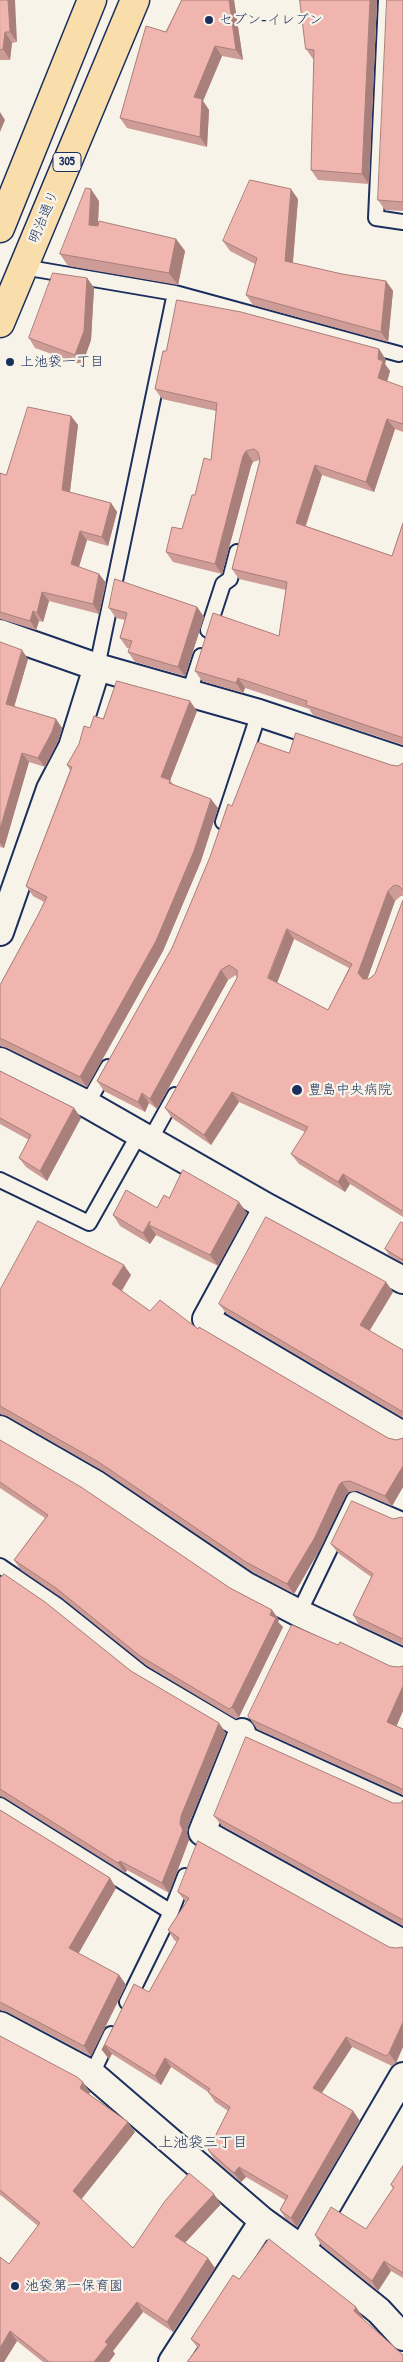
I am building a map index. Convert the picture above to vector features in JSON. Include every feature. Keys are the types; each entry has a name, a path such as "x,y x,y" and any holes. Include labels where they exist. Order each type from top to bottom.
{"main road":[{"path":"0,228 92,0"},
{"name":"明治通り","path":"0,323 135,0"}],"street":[{"path":"0,633 97,667 259,714 403,761"},
{"path":"0,932 50,789 72,747 97,667"},
{"path":"0,1061 87,1104 267,1207 403,1280"},
{"path":"267,1207 206,1319 403,1435"},
{"path":"0,1429 96,1484 295,1621 403,1662"},
{"path":"244,1727 199,1841 403,1943"},
{"path":"0,2026 92,2074 263,2221 302,2249 379,2311 403,2338"},
{"path":"302,2249 403,2076"},
{"path":"181,2358 263,2221"}],"lane":[{"path":"386,0 376,218 403,222"},
{"path":"23,267 175,293 399,354"},
{"path":"97,667 175,293"},
{"path":"189,693 222,584 230,579 240,542"},
{"path":"218,836 259,714"},
{"path":"87,1104 115,1054"},
{"path":"0,1180 89,1223 183,1080"},
{"path":"295,1621 354,1498 403,1520"},
{"path":"0,1566 57,1605 142,1673 244,1727 403,1805"},
{"path":"0,1805 171,1912"},
{"path":"92,2074 171,1912 188,1868"}],"building":[{"path":"0,0 8,0 10,32 5,32 3,49 0,50"},
{"path":"182,0 229,0 236,50 215,46 194,97 202,99 200,137 120,118 146,26 166,32"},
{"path":"300,0 370,0 362,174 311,170 314,50 306,49"},
{"path":"387,0 403,0 403,202 378,200"},
{"path":"250,180 291,189 285,261 342,274 386,281 381,332 246,295 257,258 223,241"},
{"path":"86,188 91,189 89,225 98,226 99,221 176,239 169,273 60,254"},
{"path":"53,273 87,278 84,331 75,355 29,338"},
{"path":"177,300 241,312 379,349 378,359 383,361 378,378 403,387 403,424 387,419 366,482 315,465 296,523 392,556 403,523 403,738 306,705 307,701 238,678 236,683 195,671 213,613 279,636 287,582 232,569 260,460 258,452 254,449 246,451 243,456 215,564 166,552 172,527 182,529 192,495 195,495 204,458 211,460 217,403 155,389 163,351 166,351"},
{"path":"28,407 71,416 62,490 111,503 102,537 80,531 71,564 99,574 93,604 42,592 37,613 33,611 30,621 0,612 0,473 6,475"},
{"path":"115,579 197,607 178,667 128,652 132,641 120,638 127,613 109,608"},
{"path":"0,642 22,650 6,704 56,719 52,732 38,758 22,753 0,829"},
{"path":"117,681 190,701 161,777 170,780 169,783 211,799 194,851 156,941 80,1077 0,1038 0,985 47,897 26,886 72,767 67,765 79,744 84,726 90,728 94,716 103,719"},
{"path":"296,733 391,765 398,766 403,763 403,890 399,886 394,885 388,891 358,973 363,979 369,979 375,974 403,900 402,1211 343,1174 338,1182 291,1154 308,1127 232,1092 204,1135 165,1108 237,978 237,970 229,965 221,970 150,1099 142,1093 138,1102 97,1081 172,948 210,857 228,804 232,806 257,742 289,753","holes":["287,929 352,964 328,1010 268,978"]},
{"path":"0,1071 74,1108 40,1171 19,1158 31,1135 0,1118"},
{"path":"183,1170 239,1202 210,1255 149,1225 150,1221 143,1233 113,1215 126,1190 157,1208 164,1195 169,1198"},
{"path":"266,1217 386,1282 360,1325 403,1350 403,1412 219,1304"},
{"path":"38,1221 124,1265 112,1284 150,1311 160,1300 198,1329 199,1327 388,1438 396,1440 403,1438 403,1466 385,1496 350,1481 342,1482 314,1539 287,1584 246,1562 97,1461 0,1406 0,1290"},
{"path":"401,1222 403,1223 403,1260 385,1249"},
{"path":"0,1440 81,1487 230,1588 272,1610 270,1615 276,1618 232,1707 229,1709 140,1656 56,1588 14,1560 48,1515 0,1482"},
{"path":"352,1501 393,1519 403,1518 403,1639 353,1615 373,1574 331,1544"},
{"path":"4,1574 45,1602 131,1671 219,1723 181,1816 180,1824 183,1830 162,1883 120,1861 118,1863 0,1789 0,1577"},
{"path":"292,1625 338,1645 340,1642 390,1666 403,1666 403,1686 387,1722 403,1729 403,1790 250,1719 248,1716"},
{"path":"246,1737 393,1803 401,1803 403,1800 403,1920 214,1816"},
{"path":"0,1810 110,1878 69,1948 119,1975 84,2046 0,2002"},
{"path":"198,1841 389,1947 403,1947 403,2022 389,2053 386,2056 346,2037 313,2088 353,2111 291,2218 280,2210 288,2196 239,2167 234,2173 208,2150 230,2107 208,2092 210,2089 165,2058 155,2076 105,2045 102,2050 134,1984 149,1992 179,1938 168,1930 189,1898 178,1892"},
{"path":"0,2036 77,2077 83,2082 80,2088 128,2122 73,2191 133,2248 165,2201 189,2173 214,2194 175,2236 208,2258 167,2322 137,2302 105,2342 108,2344 94,2362 49,2362 10,2331 0,2348 0,2257 9,2264 40,2223 0,2190"},
{"path":"403,2166 403,2273 384,2261 372,2281 315,2235 331,2207 366,2229 394,2187 391,2185"},
{"path":"269,2239 356,2307 354,2311 403,2355 403,2362 187,2362 200,2345 191,2339 233,2275 239,2279"}],"place":[{"name":"セブン-イレブン","path":"209,20"},
{"name":"上池袋一丁目","path":"10,362"},
{"name":"豊島中央病院","path":"297,1090"},
{"name":"池袋第一保育園","path":"15,2286"}],"district":[{"name":"上池袋三丁目","path":"203,2143"}]}
